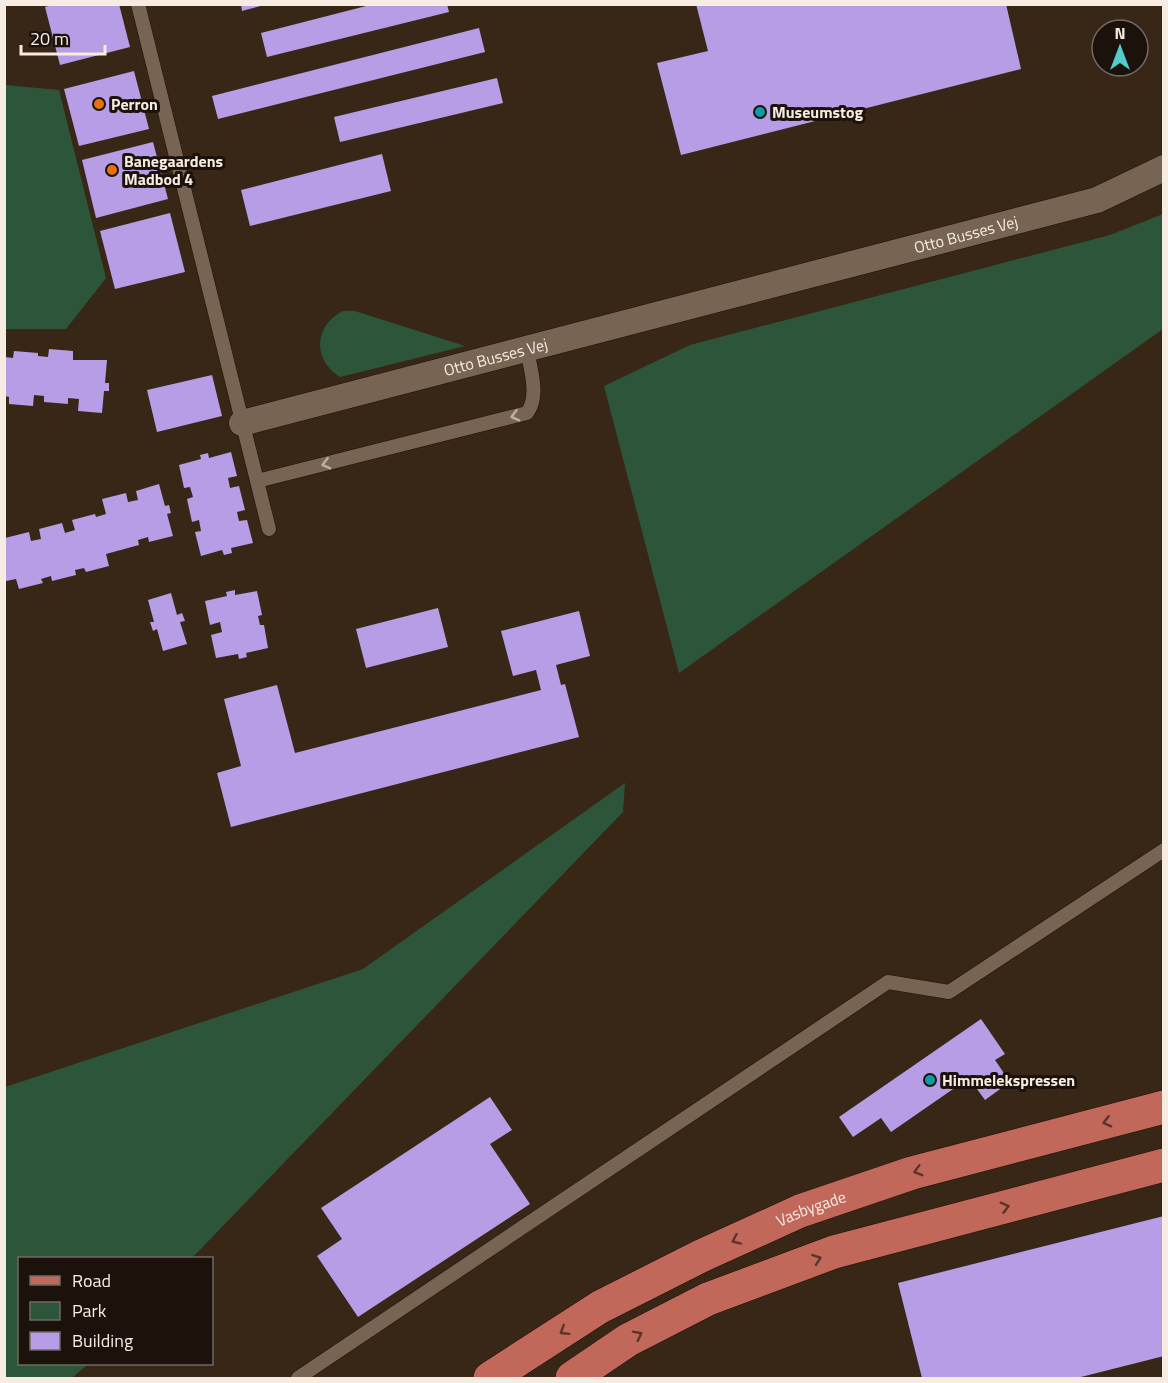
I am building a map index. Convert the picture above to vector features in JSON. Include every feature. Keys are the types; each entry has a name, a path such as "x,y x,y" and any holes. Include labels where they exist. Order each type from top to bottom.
{"main road":[{"name":"Vasbygade","path":"490,1378 600,1307 701,1256 800,1211 912,1173 1164,1107"},
{"path":"572,1378 628,1341 708,1299 834,1252 1164,1165"}],"street":[{"name":"Otto Busses Vej","path":"242,423 1097,200 1164,168"}],"lane":[{"path":"138,4 269,529"},
{"path":"257,481 527,413 533,405 534,394 527,349"},
{"path":"298,1378 888,982 949,992 1164,850"}],"green space":[{"path":"5,85 59,90 106,278 66,329 5,329"},
{"path":"1163,214 1163,329 679,673 604,386 690,345 1110,235"},
{"path":"343,311 355,311 465,346 340,377 325,361 320,343 326,325"},
{"path":"625,783 623,812 193,1257 18,1257 18,1365 87,1365 72,1378 5,1378 5,1087 363,969"}],"building":[{"path":"55,4 119,4 130,47 60,65 45,7"},
{"path":"241,4 264,4 264,5 242,11"},
{"path":"374,4 447,4 449,12 267,57 261,33"},
{"name":"Museumstog","path":"696,4 1006,4 1021,69 681,155 657,63 708,51"},
{"path":"479,28 485,52 218,119 212,96"},
{"path":"134,71 149,129 79,146 64,89"},
{"path":"497,78 503,103 340,142 334,117"},
{"path":"153,142 168,199 96,218 82,160"},
{"path":"382,154 391,191 250,226 241,190"},
{"path":"170,213 185,272 115,289 100,231"},
{"path":"49,349 73,351 73,360 107,360 105,383 109,383 109,391 104,391 102,413 78,411 79,399 68,398 68,404 44,402 44,396 34,395 33,406 9,404 9,397 5,396 5,357 13,358 14,351 38,353 38,356 48,357"},
{"path":"212,375 222,416 157,432 147,390"},
{"path":"231,452 237,476 228,478 230,488 239,486 245,510 237,512 239,521 247,520 253,543 231,548 232,553 224,555 222,550 201,556 195,532 201,531 199,520 192,522 187,499 193,497 190,487 184,488 179,465 201,459 200,455 208,453 209,458"},
{"path":"159,484 165,506 169,505 171,513 167,514 173,536 149,542 148,537 138,540 139,545 106,554 109,566 86,572 84,568 75,570 76,575 52,581 51,576 41,579 43,583 19,589 16,579 6,581 4,585 5,538 29,532 31,541 41,539 39,529 62,523 65,533 75,530 72,520 95,514 96,517 106,514 102,499 126,493 128,502 138,500 136,491"},
{"path":"235,590 235,595 257,591 262,615 258,616 260,625 264,625 268,648 246,653 247,657 239,659 238,654 216,658 211,635 222,632 220,622 210,625 205,601 227,596 226,592"},
{"path":"171,593 177,615 182,613 185,621 180,622 187,644 163,651 157,629 153,631 150,622 154,622 148,600"},
{"path":"438,608 448,647 366,668 356,629"},
{"path":"579,611 590,656 556,665 561,685 565,684 579,737 231,827 217,773 241,766 224,699 277,685 295,753 541,690 536,670 513,676 501,631"},
{"name":"Himmelekspressen","path":"981,1019 1005,1054 995,1060 1010,1082 985,1100 969,1078 891,1132 881,1118 853,1137 839,1117"},
{"path":"490,1097 512,1130 490,1144 530,1204 358,1317 317,1256 342,1239 321,1208"},
{"path":"1164,1216 1164,1356 1077,1378 922,1378 898,1283"}],"place":[{"name":"Perron","path":"99,104"},
{"name":"Museumstog","path":"760,112"},
{"name":"Banegaardens Madbod 4","path":"112,170"},
{"name":"Himmelekspressen","path":"930,1080"}]}
